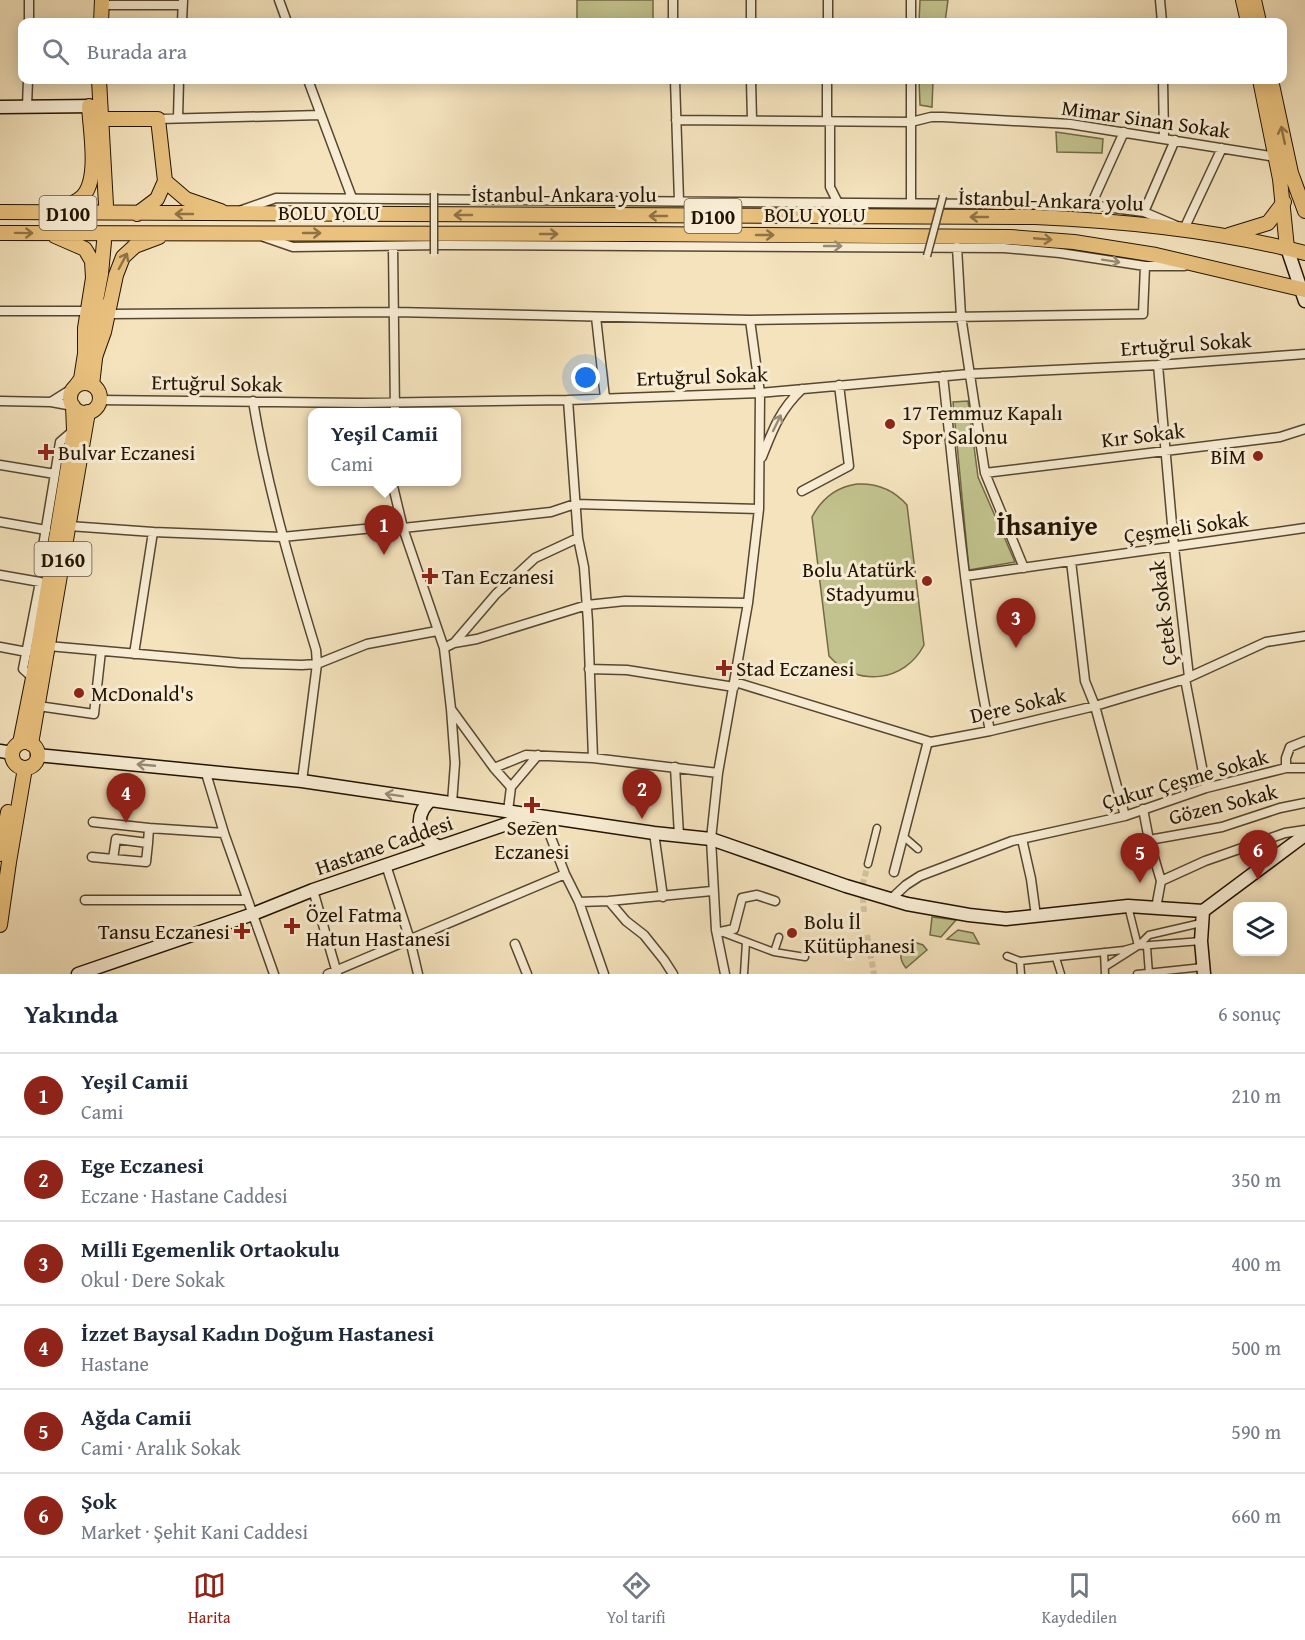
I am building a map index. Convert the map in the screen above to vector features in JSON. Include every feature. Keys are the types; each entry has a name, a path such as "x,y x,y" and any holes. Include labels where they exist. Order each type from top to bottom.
{"main road":[{"path":"1243,0 1247,18"},
{"path":"1254,0 1258,18"},
{"path":"101,18 102,3"},
{"path":"49,213 80,199 88,187 93,170 93,106 98,84"},
{"path":"93,106 104,205 99,84"},
{"path":"1261,84 1284,202 1287,248 1303,293"},
{"path":"1272,84 1291,173 1305,211"},
{"path":"0,107 93,106"},
{"path":"102,119 158,119 165,181 157,199 137,214"},
{"path":"165,181 186,199 230,214"},
{"path":"1224,236 1268,223 1284,202"},
{"name":"İstanbul-Ankara yolu","path":"0,210 20,213 137,214 1035,217 1114,221 1184,229 1305,253"},
{"name":"BOLU YOLU","path":"0,233 1010,237 1104,246 1205,266 1303,293"},
{"path":"47,233 79,245 89,254 94,269 87,311 90,353"},
{"path":"90,353 108,314 116,275 126,253 140,243 169,233"},
{"name":"D160","path":"33,678 74,430 73,406 70,397 81,380 97,330 105,276 106,241"},
{"name":"D160","path":"90,353 92,385"},
{"path":"73,406 80,412 88,412 94,409 99,399 98,392 92,385 82,383 75,387"},
{"name":"D160","path":"38,706 88,412"},
{"path":"0,925 21,754 33,678"},
{"path":"0,851 21,754 38,706"},
{"path":"21,754 302,781 538,816"},
{"path":"431,800 420,814 420,828 427,840 438,846"},
{"path":"497,827 506,819 508,811"},
{"name":"Hastane Caddesi","path":"78,974 253,914 313,890 438,846 538,816 711,839 907,904 969,915 1006,919 1128,906 1156,908 1202,917"},
{"path":"1203,971 1202,917 1305,835"}],"street":[{"path":"29,0 29,18"},
{"path":"279,0 286,18"},
{"path":"673,0 673,18"},
{"path":"751,0 751,18"},
{"path":"828,0 828,18"},
{"path":"911,0 911,18"},
{"path":"1160,0 1162,18"},
{"path":"102,3 182,2 182,18"},
{"path":"27,106 28,84"},
{"path":"178,118 179,84"},
{"path":"309,84 352,198"},
{"path":"675,84 679,201"},
{"path":"751,84 752,120"},
{"path":"827,84 830,188 838,202"},
{"path":"911,84 911,203"},
{"path":"1163,84 1164,138"},
{"path":"158,119 321,115"},
{"name":"Mimar Sinan Sokak","path":"676,120 911,122 931,117 943,117 1070,124 1276,157"},
{"path":"1091,204 1124,132"},
{"path":"1144,212 1175,140"},
{"path":"230,214 276,198 1091,204 1144,212 1184,229 1222,148"},
{"path":"434,194 434,254"},
{"path":"927,256 943,196"},
{"path":"252,233 293,247 957,247 1038,250 1145,266 1205,266"},
{"path":"393,246 395,408"},
{"path":"957,247 961,316 985,473 1024,568"},
{"path":"108,314 394,312 750,320 1143,314 1145,266"},
{"path":"0,311 87,311"},
{"path":"596,318 604,398"},
{"path":"725,974 712,891 711,839 718,773 748,603 759,509 760,393 750,320"},
{"name":"Ertuğrul Sokak","path":"99,399 361,403 568,400 760,393 969,374 1158,365 1305,354"},
{"name":"Çetek Sokak","path":"1158,365 1164,450 1187,678 1206,788"},
{"path":"943,376 965,576 979,677 990,731"},
{"path":"802,491 849,466 839,385"},
{"path":"51,402 75,387"},
{"path":"760,463 782,412 802,388"},
{"path":"568,400 578,538 584,567 587,604 594,758"},
{"path":"0,401 51,402 73,406"},
{"path":"253,401 282,537 315,650 316,664 302,781"},
{"path":"361,403 363,408"},
{"name":"Kır Sokak","path":"985,473 1280,437 1305,429"},
{"path":"50,576 41,558 60,442 74,430"},
{"path":"0,465 55,474"},
{"path":"392,486 403,528 444,648 454,763 452,803"},
{"path":"403,528 552,512 575,504 759,509"},
{"path":"0,522 46,530"},
{"path":"69,526 282,537 374,528"},
{"name":"Çeşmeli Sokak","path":"965,576 1305,528"},
{"path":"134,654 153,532"},
{"path":"444,648 454,642 496,594 535,558 578,538"},
{"path":"1071,561 1085,681 1095,706 1125,816"},
{"path":"0,575 40,582 23,669 33,678"},
{"path":"454,642 477,639 587,604 626,601 748,603"},
{"path":"48,646 240,663 316,664 367,644 437,631"},
{"name":"Dere Sokak","path":"589,669 627,670 734,685 928,741 990,731 1095,706 1187,678 1266,642 1305,636"},
{"path":"0,647 27,652"},
{"path":"38,706 94,714 101,651"},
{"path":"451,709 494,768 512,787"},
{"path":"894,872 928,741"},
{"path":"1286,768 1286,758 1290,747 1295,743 1305,741"},
{"path":"494,768 526,754 594,758 718,773"},
{"path":"508,811 512,787 538,755"},
{"path":"675,767 680,835"},
{"name":"Çukur Çeşme Sokak","path":"891,899 920,876 1022,839 1125,816 1206,788 1286,768 1305,768"},
{"path":"205,770 224,833 274,974"},
{"name":"Gözen Sokak","path":"1149,840 1222,827 1280,808 1305,803"},
{"path":"1143,809 1149,840 1161,880 1156,908"},
{"path":"538,816 579,902 604,974"},
{"path":"93,822 224,833"},
{"path":"92,857 146,862 149,828"},
{"path":"868,864 877,828"},
{"path":"1161,880 1204,861 1285,833 1305,830"},
{"path":"654,833 663,897"},
{"path":"903,837 918,849"},
{"path":"114,859 116,839 148,843"},
{"path":"1022,839 1036,916"},
{"path":"387,865 410,940 417,974"},
{"path":"313,890 334,973 564,874"},
{"path":"579,902 663,897 712,891"},
{"path":"718,931 734,929 742,898 757,895 775,901"},
{"path":"85,900 247,900"},
{"path":"609,901 626,921 644,935 673,974"},
{"path":"1128,906 1138,946"},
{"path":"1105,971 1149,935 1202,917"},
{"path":"718,931 774,952 805,957"},
{"path":"774,952 779,937"},
{"path":"1007,956 1020,961 1138,946 1201,941"},
{"path":"744,974 746,942"},
{"path":"515,944 527,974"},
{"path":"1147,947 1149,973"},
{"path":"1104,952 1105,971"},
{"path":"1056,958 1060,974"},
{"path":"1020,961 1021,974"},
{"path":"1137,974 1203,971"}],"green space":[{"path":"577,0 653,0 653,18 577,18"},
{"path":"920,0 948,0 946,18 919,18"},
{"path":"919,84 933,84 932,107 920,105"},
{"path":"1056,132 1103,139 1102,153 1057,152"},
{"path":"968,401 978,477 1015,562 969,570 953,402"},
{"path":"857,484 885,488 907,505 924,645 905,667 880,676 853,673 840,666 829,656 812,517 830,494"},
{"path":"932,917 956,920 941,937 930,935"},
{"path":"958,930 973,933 979,944 947,939"},
{"path":"914,942 923,945 927,950 906,968 901,960 901,952"}],"tunnel":[{"path":"103,205 104,242"},
{"path":"864,912 862,887 868,864"},
{"path":"867,935 874,974"}],"place":[{"name":"17 Temmuz Kapalı Spor Salonu","path":"890,424"},
{"name":"Bulvar Eczanesi","path":"46,452"},
{"name":"BİM","path":"1258,456"},
{"name":"Yeşil Camii","path":"384,555"},
{"name":"Tan Eczanesi","path":"430,576"},
{"name":"Bolu Atatürk Stadyumu","path":"927,581"},
{"name":"Milli Egemenlik Ortaokulu","path":"1016,648"},
{"name":"Stad Eczanesi","path":"724,668"},
{"name":"McDonald's","path":"79,693"},
{"name":"Sezen Eczanesi","path":"532,805"},
{"name":"Ege Eczanesi","path":"642,819"},
{"name":"İzzet Baysal Kadın Doğum Hastanesi","path":"126,823"},
{"name":"Şok","path":"1258,880"},
{"name":"Ağda Camii","path":"1140,883"},
{"name":"Özel Fatma Hatun Hastanesi","path":"292,926"},
{"name":"Tansu Eczanesi","path":"242,931"},
{"name":"Bolu İl Kütüphanesi","path":"792,933"}],"district":[{"name":"İhsaniye","path":"1047,525"}]}
